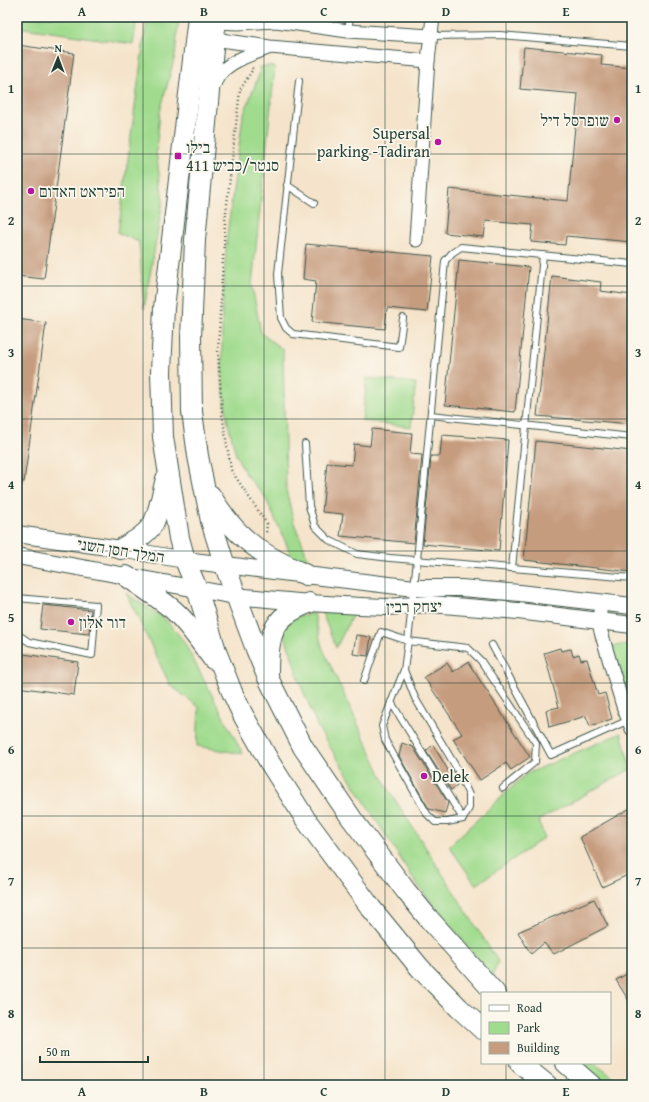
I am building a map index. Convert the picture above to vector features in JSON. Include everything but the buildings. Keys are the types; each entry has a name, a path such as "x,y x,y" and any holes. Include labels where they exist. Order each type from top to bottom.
{"main road":[{"path":"208,25 209,98 195,240 191,338 192,412 198,456 211,521 235,596 256,650 268,678 303,747 352,819 415,902 494,992"},
{"path":"208,25 164,308 162,336 161,398 163,437 179,538 185,560 197,589 226,678 243,715 270,763 306,820 395,939 425,973 481,1028"},
{"path":"121,549 136,541 154,523 168,472"},
{"path":"204,486 228,521 239,534 266,554 306,575"},
{"path":"126,576 171,608 179,616 200,641 226,678"},
{"path":"268,678 270,642 278,622 286,615 308,603"},
{"path":"521,1064 547,1085"},
{"path":"567,1064 591,1085"}],"street":[{"path":"416,240 428,61 433,17"},
{"path":"208,25 270,19 348,31 431,36"},
{"path":"208,25 270,47 428,61"},
{"path":"209,98 212,87 219,75 228,67 242,58 270,47"},
{"name":"המלך חסן השני","path":"17,534 225,566"},
{"name":"המלך חסן השני","path":"17,556 197,589"},
{"name":"יצחק רבין","path":"225,566 414,588 462,588 513,592 632,606"},
{"name":"יצחק רבין","path":"197,589 235,596 308,603 367,606 411,606 430,604 518,610 632,625"},
{"path":"601,603 599,621 601,632 630,725"}],"lane":[{"path":"348,31 350,17"},
{"path":"431,36 500,35 632,46"},
{"path":"299,81 278,274 281,318 286,328 293,334 399,347 403,318"},
{"path":"287,185 314,203"},
{"path":"463,819 447,822 435,822 427,814 385,740 382,726 404,670 408,641 445,261 452,253 461,247 632,264"},
{"path":"512,568 543,255"},
{"path":"431,415 632,437"},
{"path":"305,444 309,506 315,526 329,540 357,554 632,578"},
{"path":"17,598 96,605 92,655 29,642 17,634"},
{"path":"364,681 382,632 408,641 468,648 481,661 536,743 535,762 503,788"},
{"path":"492,645 551,755 630,725"},
{"path":"404,670 415,698 456,767 469,795 468,808 463,819"},
{"path":"391,702 463,819"}],"path":[{"path":"242,58 253,69 240,90 239,98 225,222 218,351 222,414 232,470 267,524 266,538 252,545"}],"green space":[{"path":"17,17 137,17 133,44 17,27"},
{"path":"147,17 179,17 175,56 160,112 156,152 163,201 144,309 139,242 118,233"},
{"path":"259,67 275,67 252,285 261,333 283,350 286,489 294,523 304,547 309,565 295,566 265,497 245,473 236,455 227,419 222,376 222,312 227,235 243,116 260,72"},
{"path":"367,378 416,383 411,427 362,421"},
{"path":"126,593 166,620 183,640 243,754 197,746 199,707 170,685"},
{"path":"321,610 354,612 336,648"},
{"path":"314,613 322,647 387,787 498,961 491,980 475,956 416,883 318,728 298,678 283,630 294,617"},
{"path":"632,643 632,704 610,647"},
{"path":"621,733 631,769 539,820 544,838 476,885 449,846 526,774"},
{"path":"574,1064 595,1064 624,1085 598,1085"}],"place":[{"name":"שופרסל דיל","path":"617,120"},
{"name":"Supersal parking -Tadiran","path":"438,142"},
{"name":"בילו סנטר/כביש 411","path":"178,156"},
{"name":"הפיראט האדום","path":"31,191"},
{"name":"דור אלון","path":"71,622"},
{"name":"Delek","path":"424,776"}]}
